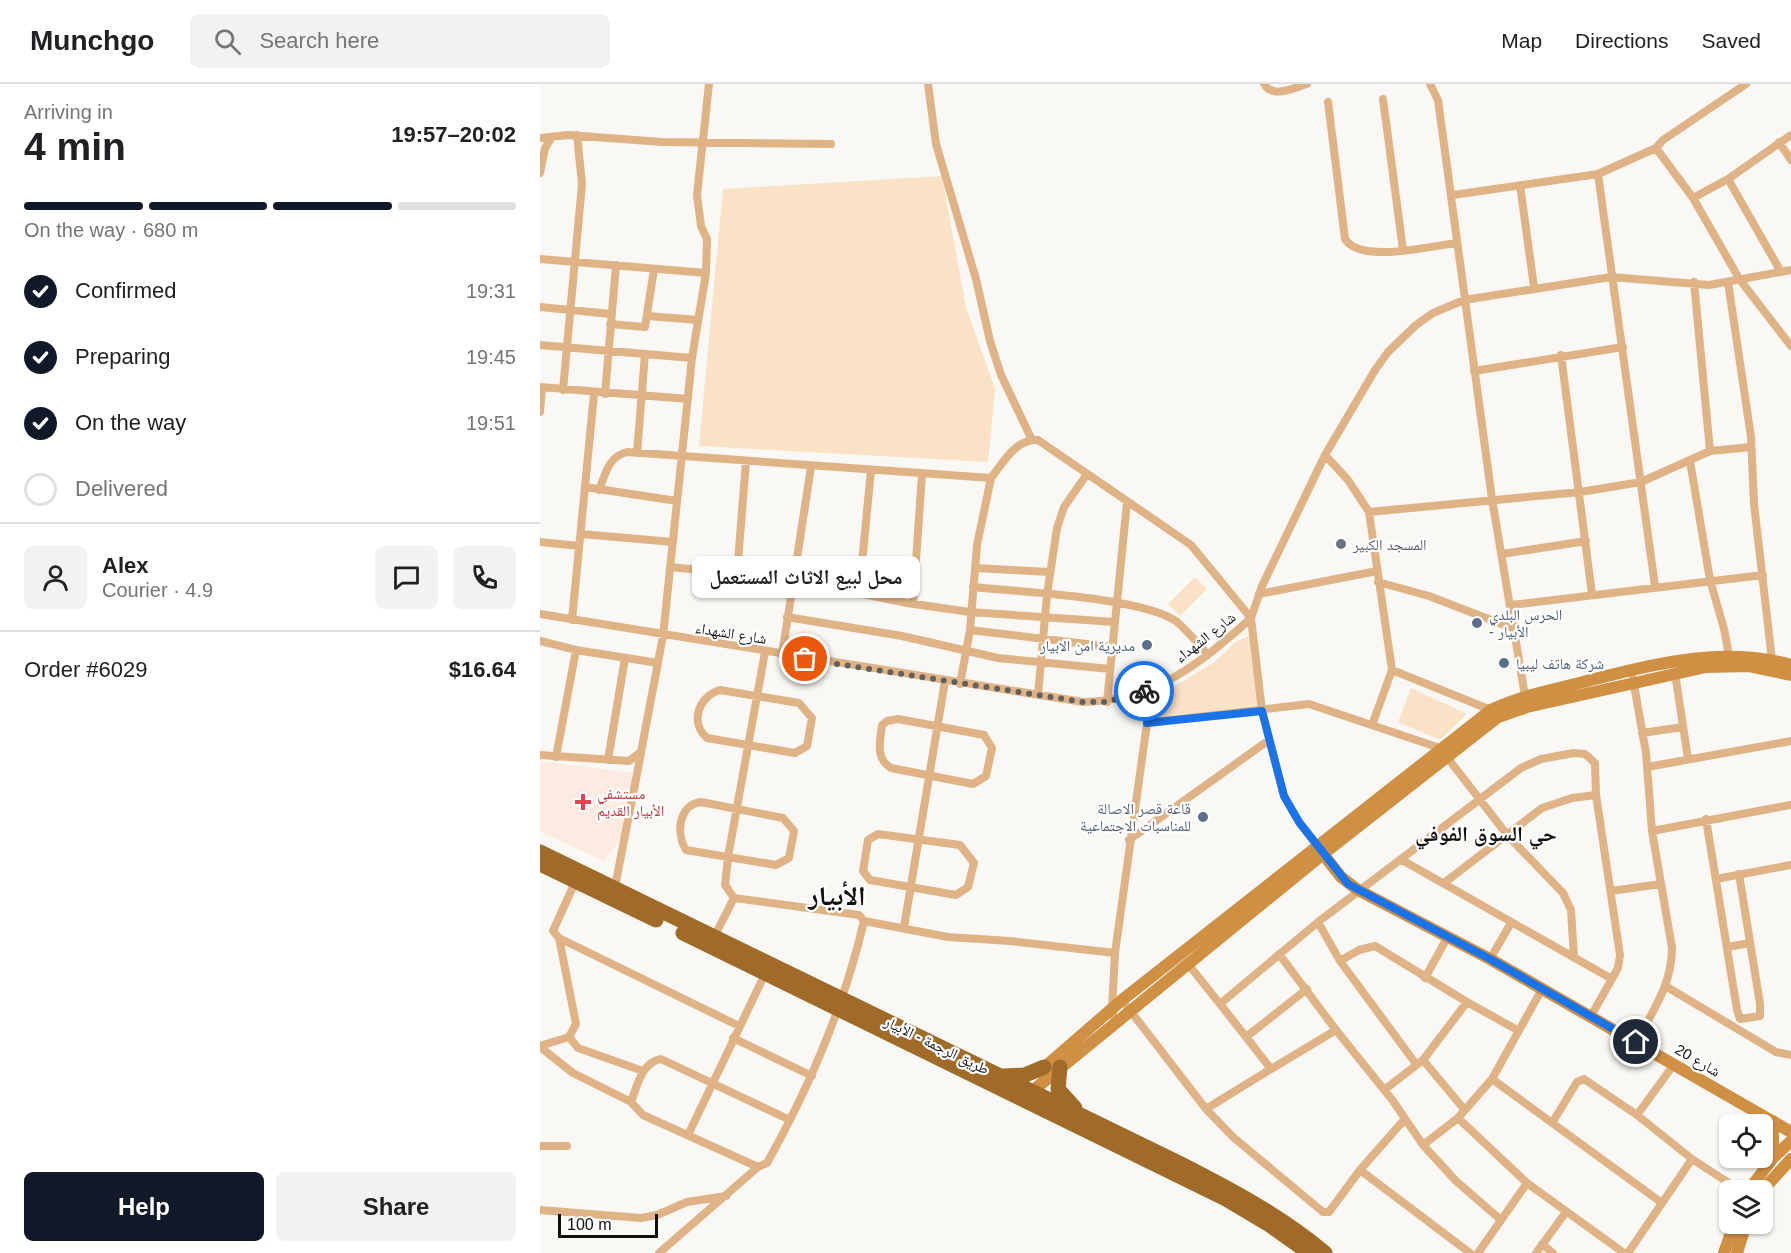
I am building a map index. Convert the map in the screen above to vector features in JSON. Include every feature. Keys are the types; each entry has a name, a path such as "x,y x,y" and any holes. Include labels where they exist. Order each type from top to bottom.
{"highway":[{"name":"طريق الرجمة - الأبيار","path":"540,852 578,876 765,974 842,1004 995,1073 1021,1093 1084,1116 1250,1199 1325,1253"},
{"name":"طريق الرجمة - الأبيار","path":"540,864 615,887 714,937 1226,1199 1268,1224 1309,1253"},
{"path":"995,1073 1015,1077 1052,1067 1061,1095 1084,1116"}],"street":[{"path":"615,887 663,636 692,358 706,273 706,239 701,226 697,195 709,84"},
{"path":"928,84 936,144 976,279 990,341 1001,375 1032,440"},
{"path":"1263,84 1275,93 1307,84"},
{"path":"1431,84 1438,100 1492,499 1526,702"},
{"path":"1452,195 1598,174 1656,148 1663,140 1746,84"},
{"path":"1383,99 1403,250"},
{"path":"1328,102 1346,239 1350,246 1360,251 1374,253 1457,243"},
{"path":"563,390 582,184 577,135"},
{"path":"540,138 577,135 702,143 831,144"},
{"path":"1693,198 1728,179 1791,135"},
{"path":"540,173 545,148 552,137"},
{"path":"1779,142 1791,160"},
{"path":"1656,148 1693,198 1740,280 1791,346"},
{"path":"1598,174 1654,586"},
{"path":"1728,179 1781,272"},
{"path":"1520,185 1534,287"},
{"path":"540,259 706,273"},
{"path":"605,394 616,265"},
{"path":"540,308 570,310 640,328 645,327 654,269"},
{"path":"1320,850 1299,822 1284,796 1262,711 1251,618 1259,594 1325,455 1388,352 1416,325 1433,313 1464,300 1534,287 1611,277 1709,285 1791,270"},
{"path":"1694,282 1710,451"},
{"path":"1728,282 1751,447 1754,504 1772,660"},
{"path":"648,316 698,320"},
{"path":"540,345 692,358"},
{"path":"1474,371 1561,355 1623,347"},
{"path":"637,453 645,354"},
{"path":"1561,355 1592,594"},
{"path":"540,412 541,388 594,394 688,399"},
{"path":"572,620 594,394"},
{"path":"960,684 970,630 975,568 991,478 1015,448 1032,440 1038,440 1191,545 1251,618"},
{"path":"1369,512 1580,492 1641,482 1710,451 1751,447"},
{"path":"599,490 610,462 618,454 637,453 991,478"},
{"path":"1325,455 1348,480 1369,512 1392,670 1372,725"},
{"path":"1690,461 1710,580 1730,660"},
{"path":"737,574 746,462"},
{"path":"782,655 811,467"},
{"path":"859,594 871,470"},
{"path":"913,604 922,474"},
{"path":"1038,695 1044,616 1057,528 1064,507 1087,474"},
{"path":"585,488 677,501"},
{"path":"1107,702 1127,502"},
{"path":"581,534 673,542"},
{"path":"1502,554 1586,541"},
{"path":"540,542 579,546"},
{"path":"670,567 795,580 913,604 970,612 1115,622"},
{"path":"975,568 1050,573"},
{"path":"1259,594 1377,571"},
{"path":"1511,605 1654,586 1763,575"},
{"path":"1378,582 1429,596 1512,628"},
{"path":"973,587 1117,603 1152,611 1176,622 1208,655"},
{"name":"شارع الشهداء","path":"540,614 663,636 1083,702 1107,702 1168,682 1208,655 1251,618"},
{"path":"787,617 902,636 966,652 1041,663 1110,669"},
{"path":"970,630 1112,647"},
{"path":"540,641 576,650 658,663"},
{"path":"556,757 576,650"},
{"path":"765,652 728,857 725,885 734,898 859,915 864,921 948,937 1010,941 1115,953"},
{"path":"608,760 625,658"},
{"path":"1021,1093 1052,1067 1122,999 1320,850 1443,752 1491,710 1632,676 1680,660 1772,660 1791,665"},
{"path":"1632,676 1675,672 1730,660 1791,675"},
{"path":"1392,670 1491,710"},
{"path":"1675,672 1688,759"},
{"path":"1632,676 1647,767 1652,831 1672,948 1672,966 1667,987 1636,1042"},
{"path":"904,927 945,681"},
{"path":"720,690 800,703 812,718 807,746 795,753 748,747 712,741 702,733 697,721 701,702 720,690"},
{"path":"1115,1023 1112,1008 1115,953 1147,723 1149,690"},
{"path":"1443,752 1526,702"},
{"path":"1147,723 1309,704 1443,752 1481,798 1508,836 1563,893 1571,910 1574,958"},
{"path":"892,719 938,724 984,735 992,748 986,776 980,781 972,784 929,775 886,765 879,751 882,725 892,719"},
{"path":"1642,733 1683,727"},
{"path":"1129,840 1269,740"},
{"path":"1647,767 1791,741"},
{"path":"540,755 629,761 641,752"},
{"path":"1220,1004 1358,890 1402,860 1521,768 1542,759 1574,753 1585,754 1595,763 1596,795 1620,961 1591,1016"},
{"path":"1444,884 1542,808 1572,798 1596,795"},
{"path":"695,803 737,808 783,818 794,831 789,858 776,865 728,857 686,850 679,836 684,813 695,803"},
{"path":"1652,831 1791,804 1791,816"},
{"path":"1706,819 1738,1015 1743,1020 1760,1016 1760,1004 1739,874"},
{"path":"878,834 960,844 971,856 974,868 968,887 956,895 911,886 870,880 866,876 863,871 868,840 878,834"},
{"path":"1052,1067 1115,1023 1188,964 1320,850"},
{"name":"شارع 20","path":"1320,850 1341,877 1358,890 1490,959 1761,1114"},
{"path":"1402,860 1612,980"},
{"path":"1716,879 1791,865"},
{"path":"578,876 553,933 739,1026"},
{"path":"1611,891 1661,884"},
{"path":"714,937 734,898"},
{"path":"659,1253 758,1167 767,1163 812,1076 842,1004 864,921"},
{"path":"1318,922 1340,961 1419,1062 1464,1109"},
{"path":"1490,959 1511,923"},
{"path":"540,1047 569,1037 575,1031 576,1024 559,938"},
{"path":"1425,978 1447,938"},
{"path":"1727,947 1750,943"},
{"path":"1340,961 1359,950 1375,946 1425,978 1519,1031"},
{"path":"1279,954 1384,1089 1423,1145 1456,1181 1501,1220"},
{"path":"1188,964 1271,1069"},
{"path":"688,1135 765,974"},
{"path":"1667,987 1776,1052 1791,1054"},
{"path":"1423,1145 1458,1118 1492,1079 1542,988"},
{"path":"1246,1037 1306,989"},
{"path":"1122,999 1206,1109 1241,1144 1323,1212 1329,1212 1360,1170 1404,1120"},
{"path":"1384,1089 1419,1062 1467,1002"},
{"path":"1206,1109 1336,1030"},
{"path":"569,1037 578,1048 643,1071"},
{"path":"733,1038 812,1076"},
{"path":"540,1047 573,1073 631,1102 643,1115 758,1167"},
{"path":"631,1102 643,1071 651,1062 661,1059 790,1120"},
{"path":"1637,1115 1675,1063"},
{"path":"1492,1079 1662,1203"},
{"path":"1552,1123 1580,1079 1584,1079 1724,1180"},
{"path":"1458,1118 1527,1183 1626,1253 1692,1159"},
{"name":"شارع 20","path":"1773,1121 1791,1132"},
{"path":"1773,1158 1791,1141"},
{"path":"540,1146 567,1146"},
{"path":"1772,1180 1791,1159"},
{"path":"1756,1180 1765,1168"},
{"path":"1360,1170 1470,1253"},
{"path":"1478,1253 1527,1183"},
{"path":"540,1210 641,1218 657,1215 687,1202 726,1196"},
{"path":"1536,1253 1566,1212"},
{"path":"1724,1253 1731,1234"},
{"path":"1737,1253 1743,1234"},
{"path":"1542,1244 1553,1253"}],"shaded area":[{"path":"942,176 966,307 995,389 988,462 699,446 723,189"},
{"path":"1195,577 1207,589 1180,616 1168,604"},
{"path":"1249,636 1258,705 1157,719 1152,716 1152,700 1213,663 1237,641"},
{"path":"1411,688 1467,714 1440,740 1398,722"},
{"name":"مستشفي الأبيار القديم","path":"540,761 632,773 621,839 603,861 540,831"}],"way so far":[{"path":"805,659 1083,702 1107,702 1129,698 1144,691"}],"place":[{"name":"المسجد الكبير","path":"1341,544"},
{"name":"الحرس البلدي - الأبيار","path":"1477,623"},
{"name":"مديرية امن الابيار","path":"1147,645"},
{"name":"محل لبيع الاثاث المستعمل","path":"805,659"},
{"name":"شركة هاتف ليبيا","path":"1504,663"},
{"name":"مستشفي الأبيار القديم","path":"583,802"},
{"name":"قاعة قصر الاصالة للمناسبات الاجتماعية","path":"1203,817"}],"district":[{"name":"حي السوق الفوفي","path":"1486,833"},
{"name":"الأبيار","path":"837,896"}],"route":[{"path":"1144,691 1149,690 1147,723 1262,711 1284,796 1299,822 1348,884 1490,959 1636,1042"}]}
